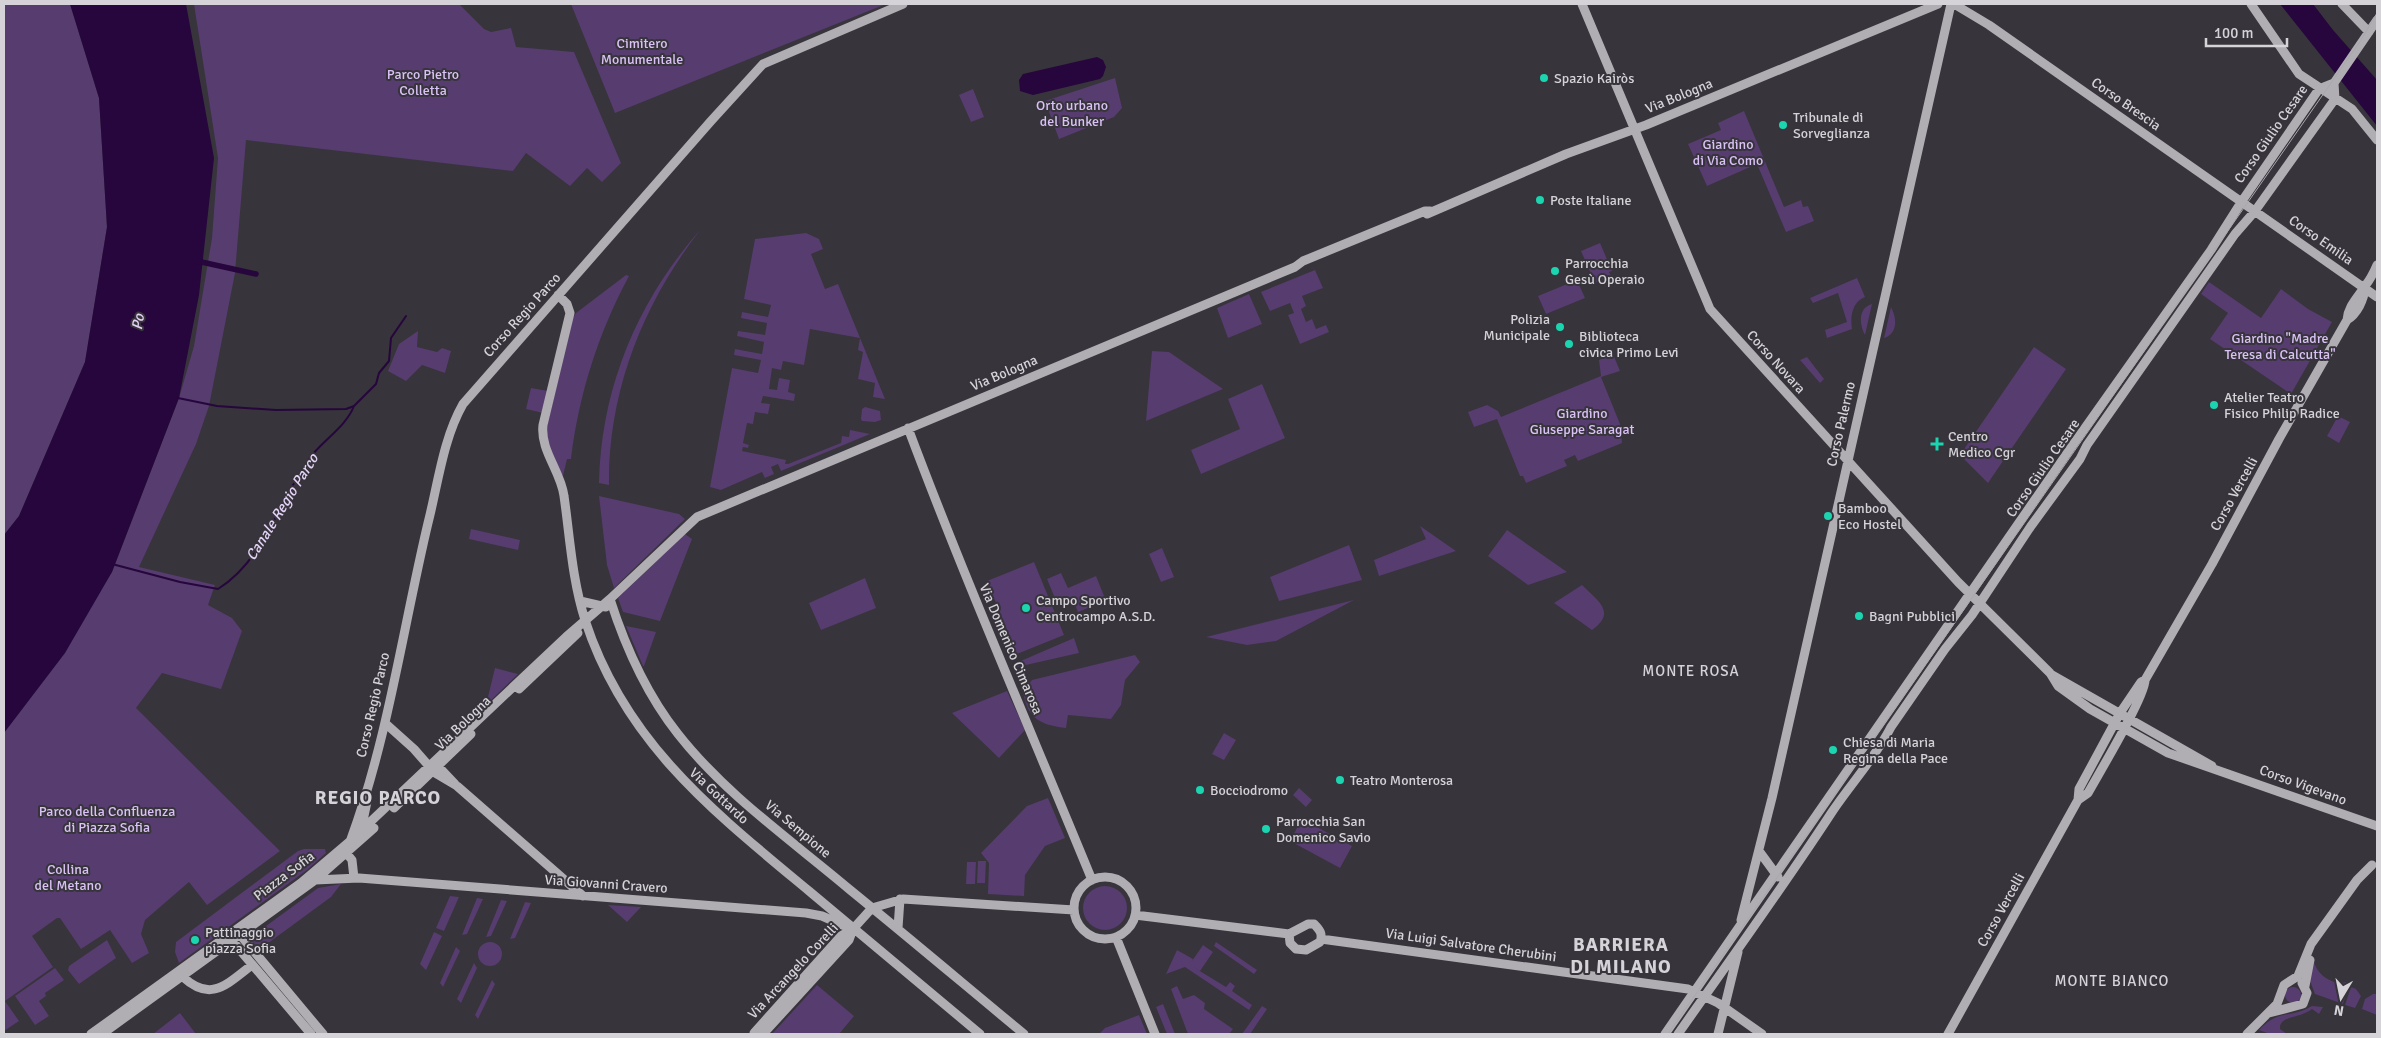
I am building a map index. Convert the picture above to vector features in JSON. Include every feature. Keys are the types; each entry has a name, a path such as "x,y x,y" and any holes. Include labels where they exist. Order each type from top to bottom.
{"street":[{"name":"Corso Regio Parco","path":"348,847 368,786 385,723 416,573 446,451 456,419 470,395 764,64 904,4"},
{"name":"Corso Novara","path":"1582,4 1710,309 1847,462 1971,595 2050,673 2058,686 2114,724"},
{"name":"Via Bologna","path":"348,847 697,517 724,504 1295,267 1304,266 1566,154 1633,129 1938,4"},
{"name":"Corso Brescia","path":"1952,4 1989,24"},
{"name":"Corso Palermo","path":"1738,930 1754,862 1759,851 1952,4"},
{"name":"Corso Brescia","path":"1964,4 1989,24 2248,206"},
{"path":"2251,4 2294,67 2319,89 2355,112 2377,140"},
{"path":"2342,4 2369,32"},
{"path":"2335,99 2335,82 2377,20"},
{"name":"Corso Giulio Cesare","path":"1704,996 1795,869 1869,759 1885,741 1891,727 1945,649 1980,604 2031,526 2078,462 2229,242 2248,206 2319,89 2335,82"},
{"name":"Corso Giulio Cesare","path":"1695,990 1971,595 2144,343 2212,250 2335,99"},
{"name":"Corso Emilia","path":"2248,206 2377,297"},
{"name":"Corso Vercelli","path":"1948,1034 2078,800 2079,789 2120,713 2141,682 2145,680 2274,450 2280,445 2281,438 2347,320 2353,316 2358,307 2377,265"},
{"name":"Via Gottardo","path":"558,295 567,304 570,313 542,432 546,449 564,494 571,561 586,622 603,663 622,700 651,744 675,773 728,824 854,927 980,1034"},
{"name":"Via Domenico Cimarosa","path":"908,428 1008,680 1038,747 1092,880"},
{"name":"Via Sempione","path":"610,599 644,680 677,734 692,751 738,796 870,909 898,928 1024,1034"},
{"path":"580,601 599,609 614,611"},
{"name":"Corso Novara","path":"2050,673 2129,718"},
{"name":"Corso Vercelli","path":"2078,800 2088,793 2129,718 2146,684 2145,680"},
{"name":"Corso Vigevano","path":"2129,718 2219,770"},
{"path":"385,723 583,896"},
{"name":"Corso Vigevano","path":"2114,724 2168,753 2201,766 2219,770 2377,826"},
{"name":"Via Bologna","path":"361,831 434,766"},
{"name":"Corso Regio Parco","path":"348,847 361,831 368,799 368,786"},
{"path":"368,799 379,808 386,808"},
{"path":"348,847 354,878"},
{"name":"Piazza Sofia","path":"238,932 314,880 348,847"},
{"name":"Piazza Sofia","path":"182,974 348,847"},
{"path":"1759,851 1783,885"},
{"path":"2247,1034 2276,1004 2284,985 2299,974 2311,944 2357,880 2375,861"},
{"path":"2268,1013 2294,1008 2305,1002 2307,971 2314,948 2363,881 2375,861"},
{"name":"Via Giovanni Cravero","path":"354,878 806,913 854,927"},
{"name":"Piazza Sofia","path":"314,880 354,878"},
{"path":"1110,878 1124,885 1134,899 1135,915 1128,928 1116,937 1107,939 1088,934 1079,925 1074,910 1078,893 1092,880 1110,878"},
{"path":"870,909 900,899 1074,910"},
{"path":"898,928 900,899"},
{"name":"Via Arcangelo Corelli","path":"755,1034 849,940 854,927 870,909"},
{"path":"1135,915 1289,934 1301,926 1314,924 1320,930 1321,939 1316,946 1301,950 1292,946 1289,934"},
{"path":"238,932 323,1034"},
{"path":"1116,937 1155,1034"},
{"path":"230,938 310,1034"},
{"name":"Via Luigi Salvatore Cherubini","path":"1321,939 1695,990 1762,1034"},
{"path":"1718,1034 1739,948"},
{"path":"182,974 192,985 206,991 215,991 252,965"},
{"path":"91,1034 182,974"},
{"path":"102,1034 182,974"},
{"path":"2290,982 2298,982 2305,986"},
{"path":"1665,1034 1695,990"},
{"path":"2280,994 2284,1003 2294,1008"},
{"path":"1678,1034 1704,996"}],"green space":[{"path":"4,4 70,4 99,98 107,227 85,362 19,516 4,535"},
{"path":"194,4 459,4 484,29 491,32 511,28 516,47 574,52 621,163 602,182 587,168 570,186 526,153 513,171 246,140 235,273 209,406 196,444 139,567 215,585 208,605 232,618 242,631 221,689 162,673 136,708 280,851 207,905 189,882 145,920 141,934 149,953 132,963 110,930 81,949 60,918 57,918 32,936 53,967 5,1001 19,1021 4,1031 4,732 112,572 179,398 194,346 212,238 218,158"},
{"name":"Cimitero Monumentale","path":"571,4 886,4 615,113"},
{"name":"Orto urbano del Bunker","path":"1115,78 1122,108 1114,117 1059,139 1045,101"},
{"path":"973,89 984,117 971,122 959,95"},
{"name":"Giardino di Via Como","path":"1744,111 1784,207 1801,200 1803,207 1808,206 1814,221 1786,232 1757,164 1707,186 1688,144 1721,130 1718,123"},
{"path":"701,229 662,286 633,349 615,415 610,450 609,485 599,483 601,447 607,413 627,347 659,285"},
{"path":"806,233 819,239 823,249 811,254 825,289 838,284 885,399 873,397 875,383 858,379 863,352 858,350 860,338 810,329 804,365 783,361 781,370 772,368 769,389 777,390 779,378 790,380 788,392 795,394 794,401 763,396 761,403 770,404 768,414 755,412 753,424 747,423 743,443 749,445 748,448 743,447 742,451 786,460 785,464 788,464 841,443 842,436 849,437 850,430 870,434 781,471 778,464 771,467 774,474 765,478 762,472 721,490 710,487 732,368 758,373 761,360 734,355 735,349 762,354 764,342 737,336 738,331 765,335 767,323 741,318 742,312 768,317 771,305 744,299 755,239"},
{"path":"1600,243 1612,271 1609,272 1611,276 1595,283 1581,251"},
{"path":"1315,270 1323,288 1302,296 1306,306 1301,309 1306,322 1312,319 1316,329 1326,325 1329,332 1300,344 1288,315 1294,313 1290,303 1270,311 1261,292"},
{"path":"626,275 629,276 608,320 591,365 579,411 571,459 567,459 563,476 549,447 546,431 573,318 576,313"},
{"path":"1857,278 1865,297 1857,302 1853,310 1852,329 1827,338 1825,330 1847,322 1838,293 1813,303 1810,298"},
{"path":"1577,280 1585,298 1546,314 1538,296"},
{"name":"Giardino \"Madre Teresa di Calcutta\"","path":"2209,282 2261,318 2281,289 2308,309 2332,322 2291,394 2210,339 2228,313 2201,294"},
{"path":"1249,294 1262,324 1228,338 1217,308"},
{"path":"1872,304 1865,335 1861,317 1864,309"},
{"path":"1891,307 1895,325 1892,333 1884,338"},
{"path":"418,331 417,347 437,352 442,348 451,351 445,373 422,365 406,381 388,371 399,344"},
{"path":"2034,347 2066,369 1988,483 1960,455"},
{"path":"1152,351 1169,352 1223,389 1146,421"},
{"name":"Giardino Giuseppe Saragat","path":"1613,354 1620,371 1601,377 1620,424 1622,443 1578,461 1575,455 1564,460 1567,466 1526,483 1523,476 1520,476 1497,419 1474,427 1468,412 1487,405 1498,411 1501,417 1601,376 1599,360"},
{"path":"1807,357 1824,379 1820,383 1800,360"},
{"path":"1262,384 1285,438 1201,474 1191,450 1240,429 1228,399"},
{"path":"531,388 548,391 543,413 526,409"},
{"path":"865,407 880,411 881,420 875,422 862,421 862,409"},
{"path":"2338,416 2350,422 2339,443 2327,436"},
{"path":"599,496 679,514 685,519 614,588 607,565"},
{"path":"1420,526 1456,551 1379,576 1374,560 1426,539"},
{"path":"471,529 520,540 518,550 469,539"},
{"path":"1507,530 1567,572 1528,585 1488,556"},
{"path":"685,534 692,539 660,621 623,612 618,598"},
{"path":"1349,545 1362,580 1279,601 1270,577"},
{"path":"1162,548 1174,577 1161,582 1149,554"},
{"name":"Campo Sportivo Centrocampo A.S.D.","path":"1034,562 1064,635 1017,654 987,581"},
{"path":"1061,573 1068,588 1096,576 1106,601 1078,612 1072,597 1057,603 1047,579"},
{"path":"865,578 876,608 821,630 809,603"},
{"path":"1582,585 1599,602 1604,612 1599,624 1592,630 1554,603"},
{"path":"1354,600 1276,641 1247,645 1206,637"},
{"path":"626,626 656,632 644,666 643,666"},
{"path":"1074,638 1079,653 1017,667 1016,663"},
{"path":"1135,655 1140,662 1125,680 1121,705 1111,719 1068,715 1066,728 1042,722 1028,708 1023,691 1032,680"},
{"path":"495,668 518,674 486,705"},
{"path":"1007,691 1025,730 999,758 952,713"},
{"path":"1224,733 1236,740 1224,760 1212,754"},
{"path":"1299,788 1312,800 1306,807 1293,795"},
{"path":"1048,798 1065,838 1045,846 1025,875 1024,896 988,894 989,863 981,853 1027,806"},
{"path":"1302,819 1352,846 1340,868 1290,841"},
{"path":"304,849 325,849 326,853 307,870 179,963 175,952 176,942 298,851"},
{"path":"978,861 986,861 985,883 977,883"},
{"path":"967,862 976,862 975,884 966,884"},
{"path":"341,884 331,897 256,952 247,940 318,888"},
{"path":"1105,886 1117,890 1123,896 1127,908 1123,920 1117,926 1105,930 1093,926 1087,920 1083,908 1087,896 1093,890"},
{"path":"450,896 459,897 444,931 436,928"},
{"path":"477,898 483,899 467,934 462,935"},
{"path":"501,900 507,901 491,936 486,937"},
{"path":"525,902 531,903 515,938 510,939"},
{"path":"608,905 641,907 627,922"},
{"path":"434,932 442,936 426,970 420,964"},
{"path":"107,940 116,958 79,984 68,970 69,966"},
{"path":"485,942 495,942 502,949 502,959 495,966 485,966 478,959 478,949"},
{"path":"1216,942 1257,970 1254,974 1214,946"},
{"path":"1203,945 1213,952 1200,971 1190,965 1226,987 1230,982 1235,986 1232,991 1252,1005 1249,1010 1185,967 1166,974 1177,950 1193,959 1192,961"},
{"path":"456,947 460,951 443,987 440,983"},
{"path":"2314,962 2319,972 2328,979 2339,983 2350,981 2343,1004 2315,994 2310,981"},
{"path":"474,963 477,968 461,1003 457,999"},
{"path":"55,968 64,980 45,993 46,996 39,1001 49,1016 35,1025 15,996"},
{"path":"492,980 495,984 478,1019 475,1015"},
{"path":"817,985 854,1016 839,1034 772,1034"},
{"path":"1177,986 1183,999 1194,995 1205,1003 1204,1009 1233,1029 1229,1034 1188,1034 1171,989"},
{"path":"2293,987 2299,989 2301,995 2299,1001 2293,1003 2287,1001 2285,995 2287,989"},
{"path":"2351,987 2356,989 2361,996 2355,1008 2345,1005"},
{"path":"2373,994 2377,994 2377,1015 2362,1009 2365,999"},
{"path":"1163,1004 1175,1034 1167,1034 1156,1007"},
{"path":"1262,1006 1267,1009 1250,1034 1242,1034"},
{"path":"2312,1006 2323,1007 2319,1014 2312,1009 2283,1021 2280,1029 2287,1034 2270,1034 2259,1030 2266,1023 2279,1016 2304,1010"},
{"path":"180,1013 196,1034 153,1034"},
{"path":"1139,1015 1147,1034 1099,1034 1105,1028"}],"water":[{"name":"Po","path":"70,4 186,4 214,158 199,295 179,398 112,572 65,653 4,733 4,535 19,516 85,362 107,227 99,98"},
{"path":"2280,4 2313,4 2377,80 2377,126"},
{"path":"1097,57 1103,60 1106,67 1100,79 1033,95 1020,91 1019,80 1023,74"}],"waterway":[{"path":"197,261 256,274"},
{"name":"Canale Regio Parco","path":"178,398 217,406 276,410 346,409 354,406 376,384 379,373 389,361 391,338 406,316"},
{"name":"Canale Regio Parco","path":"112,564 180,582 218,589 234,576 260,545 300,472 317,449 346,420 354,406"}],"tram line":[{"path":"1668,1034 2361,40 2377,13"}],"place":[{"name":"Spazio Kairòs","path":"1544,78"},
{"name":"Tribunale di Sorveglianza","path":"1783,125"},
{"name":"Poste Italiane","path":"1540,200"},
{"name":"Parrocchia Gesù Operaio","path":"1555,271"},
{"name":"Polizia Municipale","path":"1560,327"},
{"name":"Biblioteca civica Primo Levi","path":"1569,344"},
{"name":"Atelier Teatro Fisico Philip Radice","path":"2214,405"},
{"name":"Centro Medico Cgr","path":"1937,444"},
{"name":"Bamboo Eco Hostel","path":"1828,516"},
{"name":"Campo Sportivo Centrocampo A.S.D.","path":"1026,608"},
{"name":"Bagni Pubblici","path":"1859,616"},
{"name":"Chiesa di Maria Regina della Pace","path":"1833,750"},
{"name":"Teatro Monterosa","path":"1340,780"},
{"name":"Bocciodromo","path":"1200,790"},
{"name":"Parrocchia San Domenico Savio","path":"1266,829"},
{"name":"Pattinaggio piazza Sofia","path":"195,940"}],"district":[{"name":"MONTE ROSA","path":"1691,671"},
{"name":"REGIO PARCO","path":"378,798"},
{"name":"BARRIERA DI MILANO","path":"1621,956"},
{"name":"MONTE BIANCO","path":"2112,981"}],"park label":[{"name":"Parco Pietro Colletta","path":"423,82"},
{"name":"Parco della Confluenza di Piazza Sofia","path":"107,820"},
{"name":"Collina del Metano","path":"68,878"}]}
